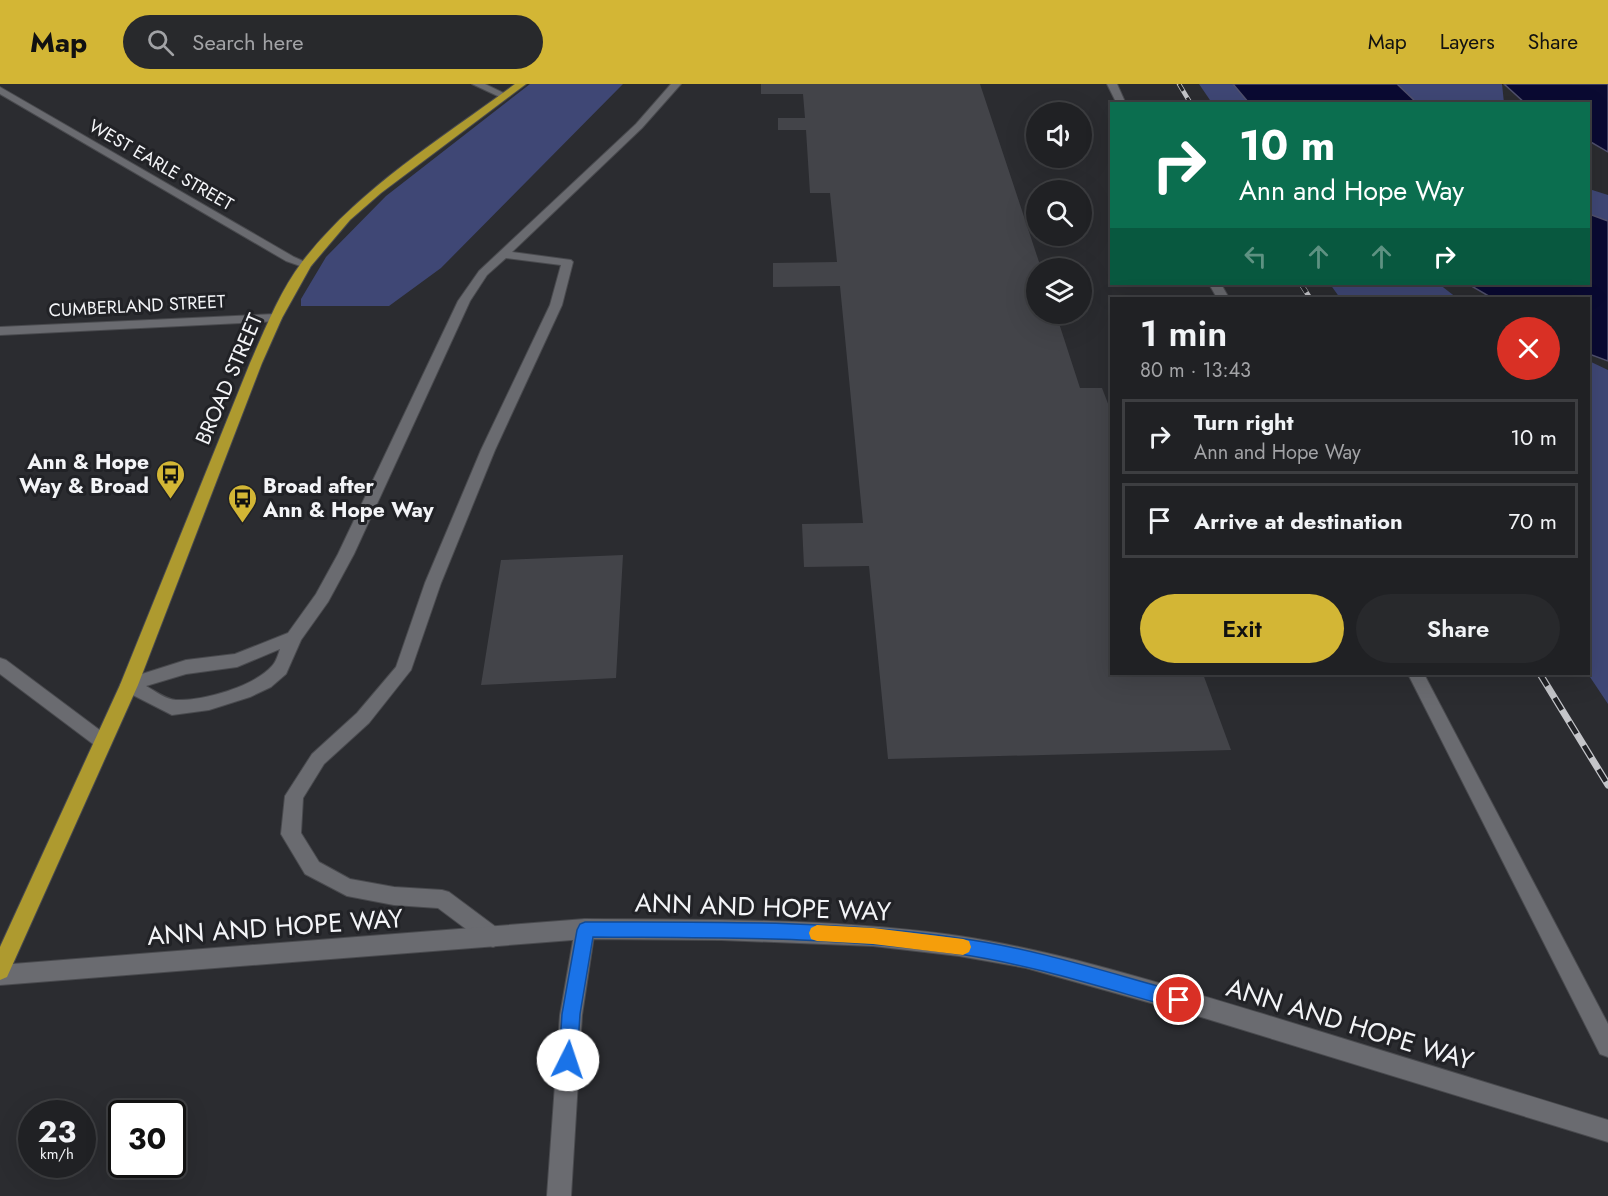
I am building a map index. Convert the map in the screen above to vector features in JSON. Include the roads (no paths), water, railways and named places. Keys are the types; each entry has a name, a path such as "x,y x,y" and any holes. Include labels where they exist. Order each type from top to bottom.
{"main road":[{"name":"BROAD STREET","path":"0,970 129,685 256,363 276,318 306,265 346,218 377,191 521,84"}],"street":[{"path":"477,84 506,96"},
{"path":"129,685 172,708 209,703 244,692 265,682 280,669 294,637 322,598 346,554 464,301 483,273 639,126 676,84"},
{"path":"1112,84 1121,102"},
{"name":"WEST EARLE STREET","path":"0,90 290,259 306,265"},
{"path":"493,937 442,899 394,896 346,887 312,868 291,834 294,796 318,759 363,718 403,670 433,583 488,450 556,305 567,262 504,254"},
{"name":"CUMBERLAND STREET","path":"0,331 276,318"},
{"path":"129,685 186,667 237,660 294,637"},
{"path":"0,665 103,742"},
{"path":"1417,675 1608,1046"},
{"path":"559,1196 571,1014 585,930"},
{"name":"ANN AND HOPE WAY","path":"0,975 585,930 721,930 873,936 959,946 1026,958 1201,1006 1608,1131"}],"railway":[{"path":"1179,84 1190,102"},
{"path":"1302,285 1309,297"},
{"path":"1541,675 1608,785"}],"place":[{"name":"Ann & Hope Way & Broad","path":"170,500"},
{"name":"Broad after Ann & Hope Way","path":"242,524"}]}
